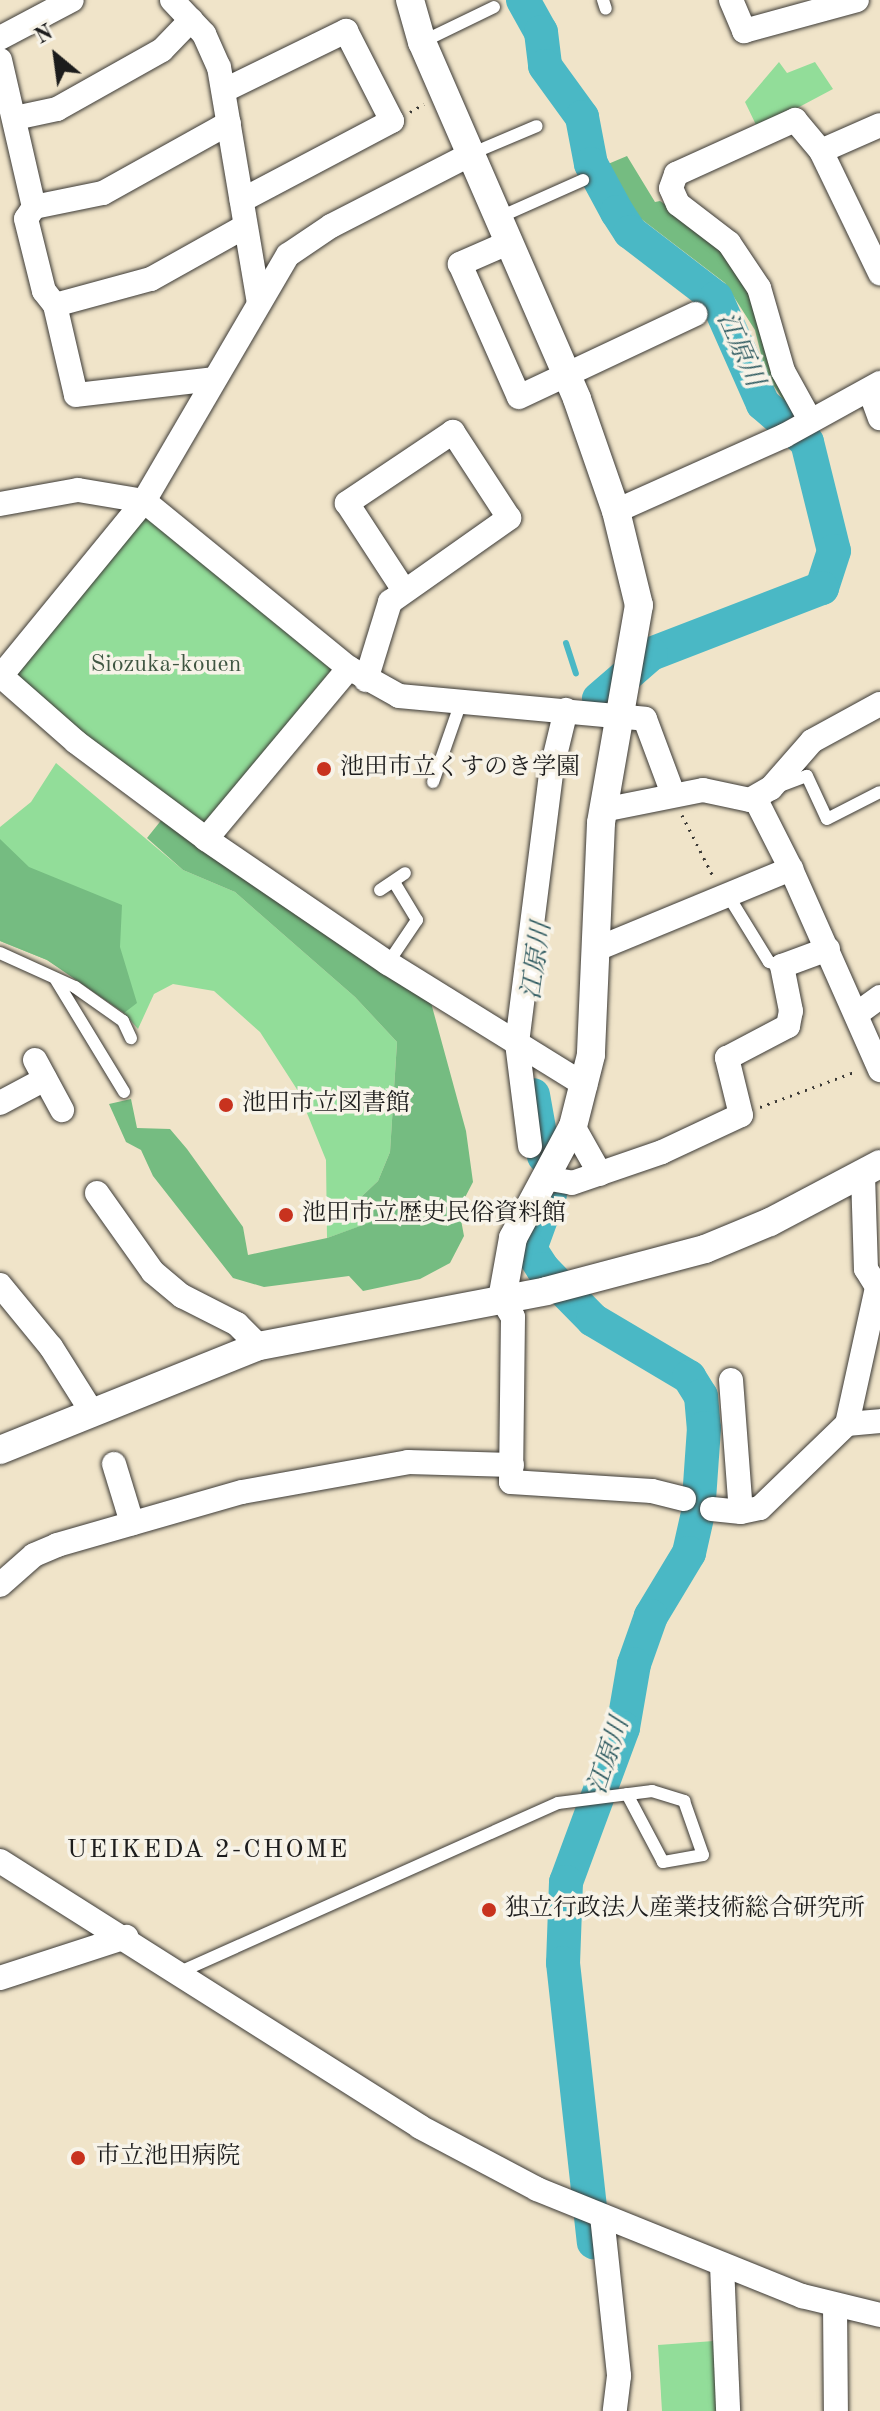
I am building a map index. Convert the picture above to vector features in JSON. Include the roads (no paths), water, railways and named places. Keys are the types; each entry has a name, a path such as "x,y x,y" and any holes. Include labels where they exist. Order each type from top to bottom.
{"street":[{"path":"0,38 72,0"},
{"path":"410,0 422,42 473,153 568,378 616,511 639,605 631,669 603,810 599,948 585,1085 573,1126 509,1248 502,1299 513,1317 511,1482 652,1491 684,1499"},
{"path":"731,0 744,31 857,0"},
{"path":"182,6 219,67 225,90 244,227 259,303"},
{"path":"15,118 57,109 162,50 182,6"},
{"path":"225,90 346,31 392,121 242,200"},
{"path":"0,60 34,207"},
{"path":"808,422 783,371 759,288 729,243 678,204 671,188 676,174 795,120 821,151 880,273"},
{"path":"214,379 76,395 55,305 44,291 26,219 34,207 103,193 229,123"},
{"path":"821,151 880,125"},
{"path":"473,153 331,226 288,255 144,501 0,676 76,742 206,839 388,963 585,1085"},
{"path":"55,305 151,279 244,227"},
{"path":"505,229 460,264 519,397 568,378 695,314"},
{"path":"616,511 784,436 875,387 880,418"},
{"path":"206,839 358,674 390,602 403,589 509,518 453,432 347,503 403,589"},
{"path":"0,504 78,490 144,501 358,674 399,696 460,705 622,713 645,719 672,794"},
{"path":"603,810 616,812 672,794 703,790 763,793 812,741 880,704"},
{"path":"530,1146 524,1048 551,772 566,710"},
{"path":"763,793 791,869 858,1013 879,1067"},
{"path":"599,948 727,898 791,869"},
{"path":"545,1178 559,1185 600,1174 741,1115 727,1058 792,1019 782,966 828,949"},
{"path":"858,1013 880,997"},
{"path":"0,1103 40,1070 62,1110"},
{"path":"573,1126 600,1174"},
{"path":"0,1450 259,1346 582,1283 705,1249 872,1185 866,1269 878,1289 847,1424 760,1508 741,1512 712,1509"},
{"path":"97,1193 153,1272 182,1296 237,1324 259,1346"},
{"path":"0,1285 51,1347 92,1412"},
{"path":"731,1380 744,1406 741,1512"},
{"path":"847,1424 880,1421"},
{"path":"0,1585 34,1555 242,1492 408,1462 512,1465"},
{"path":"114,1464 132,1523"},
{"path":"0,1861 126,1937 420,2127 537,2189 722,2265 835,2305 880,2315"},
{"path":"0,1978 126,1937"},
{"path":"602,2216 619,2376 615,2411"},
{"path":"722,2265 728,2411"},
{"path":"835,2305 836,2411"}],"lane":[{"path":"422,42 494,7"},
{"path":"473,153 537,126"},
{"path":"505,229 583,180"},
{"path":"433,782 460,705"},
{"path":"763,793 807,776 827,819 880,792"},
{"path":"380,890 405,873"},
{"path":"388,963 417,920 394,882"},
{"path":"727,898 769,962 782,966"},
{"path":"0,953 56,980 123,1021 131,1038"},
{"path":"56,980 124,1092"},
{"path":"180,1972 558,1803 627,1794 652,1791 684,1801 703,1855 663,1862 627,1794"}],"waterway":[{"name":"江原川","path":"523,0 541,32 545,66 582,117 591,164 617,212 630,232 716,298 763,404 807,442 834,551 822,588 651,654 599,699"},
{"path":"566,643 576,673"},
{"name":"江原川","path":"533,1095 544,1156"},
{"name":"江原川","path":"550,1194 530,1249 543,1269 593,1320 689,1377 701,1396 704,1428 698,1513 689,1553 651,1616 634,1664 623,1728 566,1882 563,1963 594,2242"}],"place":[{"name":"池田市立くすのき学園","path":"324,769"},
{"name":"池田市立図書館","path":"226,1105"},
{"name":"池田市立歴史民俗資料館","path":"286,1215"},
{"name":"独立行政法人産業技術総合研究所","path":"489,1910"},
{"name":"市立池田病院","path":"78,2158"}],"district":[{"name":"UEIKEDA 2-CHOME","path":"208,1851"}],"park label":[{"name":"Siozuka-kouen","path":"166,666"}]}
